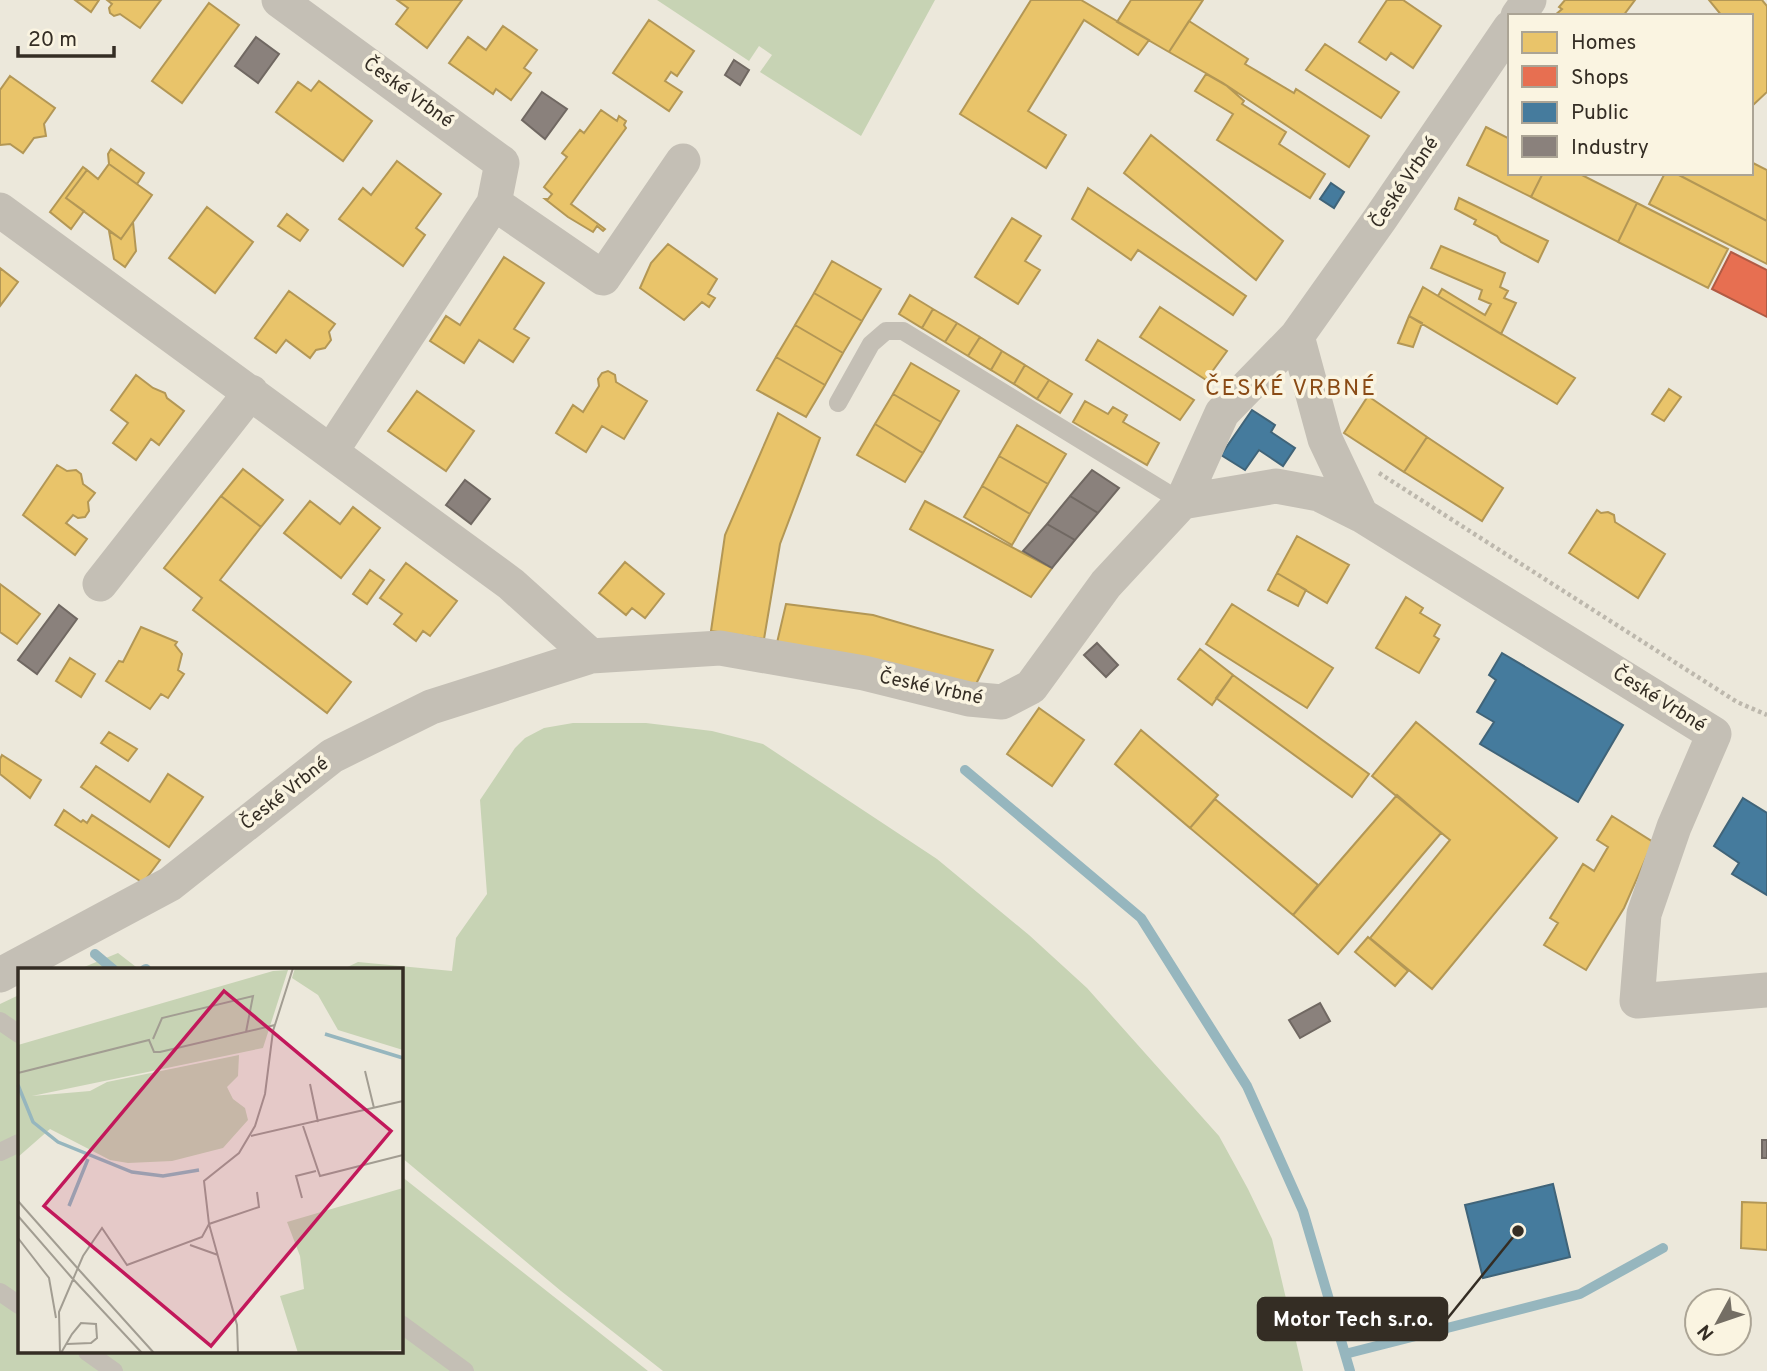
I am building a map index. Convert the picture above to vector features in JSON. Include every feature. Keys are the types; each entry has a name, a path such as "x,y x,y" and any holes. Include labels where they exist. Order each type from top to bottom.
{"street":[{"name":"České Vrbné","path":"279,0 502,163 494,203 332,450"},
{"name":"České Vrbné","path":"0,975 170,884 332,756 431,707 591,656 720,648 864,673 969,699 1002,702 1031,687 1106,584 1182,502 1222,413 1297,336 1508,31"},
{"path":"494,203 603,278 683,161"},
{"path":"0,210 511,583 591,656"},
{"path":"1297,336 1325,439 1361,515"},
{"path":"100,583 251,392"},
{"name":"České Vrbné","path":"1182,502 1276,486 1319,494 1361,515 1714,734 1674,827 1644,914 1637,1001 1767,990"}],"lane":[{"path":"838,404 871,344 886,331 903,331 1182,502"},
{"path":"0,1021 18,1033"},
{"path":"0,1152 18,1143"},
{"path":"0,1292 18,1304"},
{"path":"402,1325 465,1371"},
{"path":"90,1354 114,1371"}],"path":[{"path":"1372,469 1737,702 1767,715"}],"green space":[{"path":"657,0 935,0 861,136 760,72 772,55 759,46 749,61"},
{"path":"573,723 646,723 712,731 763,744 937,859 1029,935 1087,988 1219,1136 1272,1239 1303,1371 663,1371 561,1291 402,1158 402,968 345,968 358,962 452,971 456,938 487,894 480,800 515,748 525,738 544,728"},
{"path":"118,953 137,968 82,968"},
{"path":"18,995 18,1354 402,1354 402,1177 648,1371 0,1371 0,1004"}],"building: Homes":[{"path":"75,0 99,0 91,12"},
{"path":"107,0 161,0 140,28 120,14 114,16 110,13 112,4"},
{"path":"397,0 462,0 427,48 396,24 408,8"},
{"path":"1031,0 1081,0 1149,40 1138,55 1084,20 1028,111 1066,135 1046,168 960,114"},
{"path":"1131,0 1203,0 1169,52 1117,22"},
{"path":"1387,0 1403,0 1441,26 1413,68 1391,53 1386,60 1359,42"},
{"path":"1565,0 1635,0 1624,14 1556,14 1562,9 1559,7"},
{"path":"1709,0 1762,0 1767,6 1767,92 1753,105 1753,14 1720,14"},
{"path":"209,3 239,25 182,103 152,81"},
{"path":"649,20 694,51 677,76 671,72 665,81 682,92 669,111 613,73"},
{"path":"1189,21 1248,59 1245,64 1294,93 1296,89 1369,136 1349,167 1223,83 1169,52"},
{"path":"503,26 537,50 524,68 531,73 511,100 496,89 493,94 449,63 468,37 486,50"},
{"path":"1325,44 1399,92 1381,118 1306,70"},
{"path":"1206,74 1227,86 1244,101 1242,104 1286,132 1279,144 1325,174 1310,198 1217,140 1233,114 1195,91"},
{"path":"10,76 55,108 44,124 46,136 34,138 23,153 10,144 0,145 0,90"},
{"path":"319,81 372,121 343,161 276,112 298,82 311,91"},
{"path":"601,110 617,121 619,116 626,121 626,128 571,204 605,229 603,231 597,226 593,232 545,199 552,194 544,187 567,157 562,153 580,130 584,133"},
{"path":"1486,127 1508,138 1508,175 1542,175 1531,197 1467,165"},
{"path":"1151,135 1283,241 1256,280 1124,173"},
{"path":"111,149 144,173 137,184 109,164 108,154"},
{"path":"397,161 441,194 416,228 425,235 403,266 339,219 363,188 371,195"},
{"path":"1753,163 1767,170 1767,221 1679,175 1753,175"},
{"path":"109,164 152,195 121,239 66,198 87,170 98,179"},
{"path":"83,167 87,170 66,198 84,211 71,229 50,212"},
{"path":"1542,175 1582,175 1637,203 1618,242 1531,197"},
{"path":"1664,175 1679,175 1767,221 1767,264 1649,204"},
{"path":"1088,188 1246,296 1233,315 1138,250 1131,260 1072,219"},
{"path":"1459,198 1548,241 1538,262 1501,242 1497,236 1474,224 1476,220 1455,209"},
{"path":"1637,203 1728,249 1708,288 1618,242"},
{"path":"207,207 253,242 215,293 169,258"},
{"path":"287,214 308,230 300,241 278,226"},
{"path":"1012,218 1041,236 1025,261 1040,270 1018,304 975,277"},
{"path":"133,222 136,251 125,267 114,259 109,231 121,239"},
{"path":"668,244 717,279 708,294 715,298 709,307 702,302 684,320 640,288 651,263"},
{"path":"1441,246 1505,273 1500,287 1508,291 1504,298 1516,303 1501,334 1438,296 1442,289 1485,315 1491,304 1479,299 1482,290 1431,268"},
{"path":"504,257 544,283 514,329 529,338 513,362 479,340 464,363 430,341 446,316 460,325"},
{"path":"832,261 881,289 862,321 814,293"},
{"path":"0,268 18,282 0,306"},
{"path":"1423,287 1575,378 1557,404 1409,316"},
{"path":"289,291 335,324 329,332 331,340 325,348 316,350 310,358 286,340 276,353 255,338"},
{"path":"814,293 862,321 843,353 795,325"},
{"path":"910,295 933,309 922,328 899,314"},
{"path":"1160,307 1227,351 1206,380 1140,337"},
{"path":"933,309 957,323 945,342 922,328"},
{"path":"1409,316 1422,323 1413,347 1398,343"},
{"path":"957,323 980,337 968,356 945,342"},
{"path":"795,325 843,353 825,385 776,357"},
{"path":"980,337 1002,351 991,370 968,356"},
{"path":"1098,340 1194,400 1180,420 1086,360"},
{"path":"1002,351 1025,365 1014,384 991,370"},
{"path":"776,357 825,385 806,417 757,390"},
{"path":"911,363 959,391 941,422 893,394"},
{"path":"1025,365 1049,380 1037,399 1014,384"},
{"path":"608,371 615,375 616,382 647,401 624,439 602,426 586,452 556,433 573,405 583,412 599,386 598,379 602,373"},
{"path":"136,375 165,393 167,398 184,411 159,445 151,439 136,460 113,443 128,423 111,410"},
{"path":"1049,380 1072,394 1060,413 1037,399"},
{"path":"1669,389 1681,397 1664,421 1652,414"},
{"path":"417,391 474,431 446,471 388,431"},
{"path":"893,394 941,422 923,453 875,424"},
{"path":"1368,396 1427,437 1404,472 1344,433"},
{"path":"1085,401 1108,414 1113,407 1127,415 1123,422 1159,443 1147,465 1073,422"},
{"path":"778,413 820,438 780,544 764,639 711,631 725,535"},
{"path":"875,424 923,453 905,482 857,455"},
{"path":"1017,425 1066,454 1048,484 999,456"},
{"path":"1427,437 1503,488 1482,521 1404,472"},
{"path":"999,456 1048,484 1030,514 982,486"},
{"path":"57,465 67,471 76,470 81,474 83,484 95,493 88,502 89,511 85,517 78,518 73,515 66,523 87,539 75,555 23,515"},
{"path":"243,469 283,500 261,527 221,496"},
{"path":"982,486 1030,514 1012,545 964,517"},
{"path":"221,496 261,527 220,580 351,682 327,713 193,610 202,598 164,568"},
{"path":"310,501 340,524 353,507 380,528 341,578 284,533"},
{"path":"925,501 1052,568 1031,597 910,529"},
{"path":"1597,510 1614,515 1615,522 1665,554 1638,598 1569,553"},
{"path":"1297,536 1349,565 1327,603 1277,573"},
{"path":"625,562 664,594 645,618 632,608 626,615 599,593"},
{"path":"406,563 457,601 430,636 423,631 416,641 394,624 402,614 380,598"},
{"path":"370,570 384,580 367,604 353,594"},
{"path":"1277,573 1306,590 1298,606 1268,590"},
{"path":"0,584 40,614 17,644 0,632"},
{"path":"1406,597 1423,608 1420,613 1440,625 1434,636 1439,639 1419,673 1376,648"},
{"path":"786,604 873,615 993,650 974,688 776,647"},
{"path":"1232,604 1333,668 1307,708 1206,644"},
{"path":"141,627 177,642 175,645 182,654 178,670 184,674 168,698 161,694 150,709 106,681 119,661 123,662"},
{"path":"1200,649 1233,675 1212,705 1178,679"},
{"path":"70,658 95,674 81,697 56,681"},
{"path":"1233,675 1369,774 1352,797 1216,698"},
{"path":"1039,708 1084,740 1052,786 1007,754"},
{"path":"1416,722 1557,838 1432,989 1370,938 1450,840 1372,776"},
{"path":"1141,730 1218,795 1190,828 1115,764"},
{"path":"109,732 137,749 128,761 101,743"},
{"path":"2,755 41,780 30,798 0,774"},
{"path":"96,766 150,802 168,774 203,797 169,847 81,787"},
{"path":"1397,795 1441,833 1338,954 1293,915"},
{"path":"1215,799 1318,885 1293,915 1190,828"},
{"path":"64,810 81,822 83,820 87,823 92,815 160,860 143,883 55,825"},
{"path":"1612,816 1653,842 1624,908 1586,970 1544,945 1558,923 1550,918 1583,864 1594,871 1608,847 1597,840"},
{"path":"1368,937 1408,971 1395,986 1355,952"},
{"path":"1742,1202 1767,1203 1767,1250 1741,1248"}],"building: Shops":[{"path":"1731,252 1767,270 1767,317 1712,289"}],"building: Public":[{"path":"1331,183 1344,192 1334,208 1320,199"},
{"path":"1252,410 1275,425 1271,432 1295,448 1283,466 1259,450 1245,470 1221,455"},
{"path":"1502,653 1623,725 1578,802 1480,744 1494,722 1477,712 1496,680 1489,675"},
{"path":"1743,798 1767,813 1767,895 1732,874 1739,863 1714,846"},
{"path":"1553,1184 1570,1257 1483,1278 1465,1205"}],"building: Industry":[{"path":"256,37 279,54 258,83 235,66"},
{"path":"734,60 749,70 740,85 725,75"},
{"path":"542,92 567,109 545,139 522,120"},
{"path":"1092,470 1119,488 1098,513 1070,496"},
{"path":"465,480 490,499 471,524 446,505"},
{"path":"1070,496 1098,513 1075,540 1047,524"},
{"path":"1047,524 1075,540 1052,568 1023,551"},
{"path":"59,605 77,619 37,674 18,660"},
{"path":"1097,643 1118,665 1106,677 1084,655"},
{"path":"1320,1003 1330,1021 1300,1038 1289,1020"},
{"path":"1762,1140 1767,1140 1767,1158 1762,1158"}],"waterway":[{"path":"965,770 1141,918 1247,1086 1303,1211 1350,1371"},
{"path":"95,954 112,968"},
{"path":"1345,1354 1580,1294 1663,1248"}],"place":[{"name":"Motor Tech s.r.o.","path":"1518,1231"}],"district":[{"name":"ČESKÉ VRBNÉ","path":"1291,389"}]}
